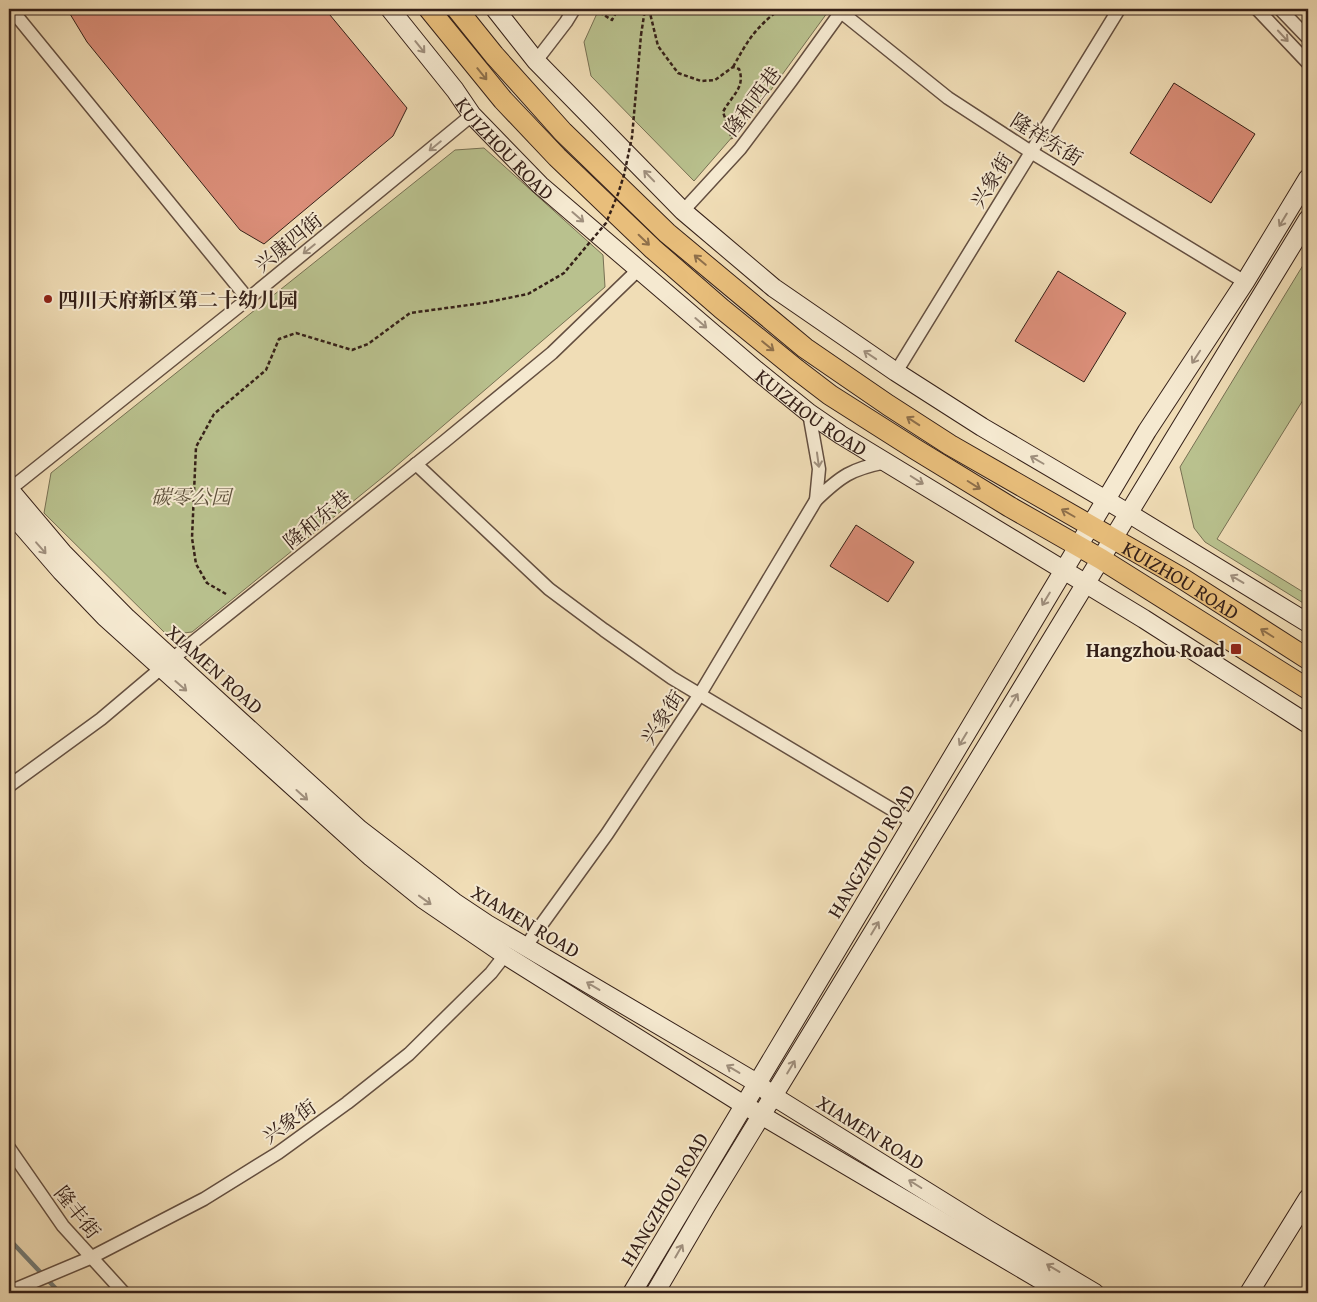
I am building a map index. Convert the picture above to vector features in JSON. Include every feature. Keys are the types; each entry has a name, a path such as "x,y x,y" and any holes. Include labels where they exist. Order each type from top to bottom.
{"main road":[{"name":"KUIZHOU ROAD","path":"390,9 455,90 472,115 540,185 756,370 809,412 841,435 1152,624 1308,724"},
{"name":"KUIZHOU ROAD","path":"429,9 504,100 551,151 653,249 722,309 830,395 1010,508 1100,559 1308,689"},
{"name":"KUIZHOU ROAD","path":"457,9 494,55 563,132 667,233 805,348 888,405 958,449 1180,577 1308,659"},
{"name":"KUIZHOU ROAD","path":"495,9 536,60 683,210 774,288 896,372 982,427 1128,513 1308,623"},
{"name":"HANGZHOU ROAD","path":"632,1293 1147,431 1245,282 1308,178"},
{"name":"HANGZHOU ROAD","path":"655,1293 773,1096 1308,219"},
{"name":"XIAMEN ROAD","path":"9,490 79,570 127,618 166,664 371,857 423,900 506,955 761,1116 1063,1293"},
{"name":"XIAMEN ROAD","path":"9,511 61,571 93,604 166,664 358,829 454,902 487,924 757,1083 773,1096 987,1229 1095,1293"},
{"path":"1249,1293 1308,1198"}],"street":[{"path":"11,9 248,299"},
{"path":"536,60 574,9"},
{"name":"兴象街","path":"896,372 1120,9"},
{"path":"1258,9 1308,63"},
{"path":"1280,9 1308,38"},
{"name":"隆祥东街","path":"842,10 948,98 1031,152 1245,282"},
{"name":"隆和西巷","path":"683,210 740,150 842,10"},
{"name":"兴康四街","path":"9,490 248,299 472,115"},
{"name":"隆和东巷","path":"9,786 101,719 166,664 552,353 639,269"},
{"name":"兴象街","path":"809,412 819,469 816,500"},
{"name":"兴象街","path":"526,946 607,834 700,694 816,500 843,476 861,467 886,462"},
{"path":"416,464 549,589 604,630 672,678 913,822"},
{"name":"兴象街","path":"9,1292 90,1258 204,1199 278,1153 347,1103 409,1054 491,973 506,955"},
{"name":"隆丰街","path":"9,1148 63,1226 90,1258 124,1293"}],"path":[{"path":"594,9 612,20 618,9"},
{"path":"226,594 208,583 196,564 192,538 196,447 214,414 266,370 279,339 296,333 352,350 368,344 410,313 483,303 528,294 564,273 606,223 624,175 632,137 645,9"},
{"path":"649,9 658,46 678,73 701,81 715,80 733,67 750,37 766,19 780,9"},
{"path":"733,67 738,69 742,77 740,87 729,100 723,112 733,141"}],"green space":[{"path":"599,9 830,9 760,105 694,181 591,76 584,42"},
{"name":"碳零公园","path":"484,148 603,255 605,287 388,473 192,632 167,635 44,513 51,473 455,150"},
{"path":"1308,257 1308,392 1217,539 1308,595 1308,606 1205,542 1194,528 1180,467"}],"building":[{"path":"67,9 325,9 407,108 393,136 264,244 240,230 87,42"},
{"path":"1174,83 1255,134 1211,203 1130,153"},
{"path":"1058,271 1126,313 1084,382 1015,341"},
{"path":"856,525 914,562 888,602 830,566"}],"waterway":[{"path":"9,1239 60,1293"}],"place":[{"name":"四川天府新区第二十幼儿园","path":"48,299"},
{"name":"Hangzhou Road","path":"1236,649"}]}
